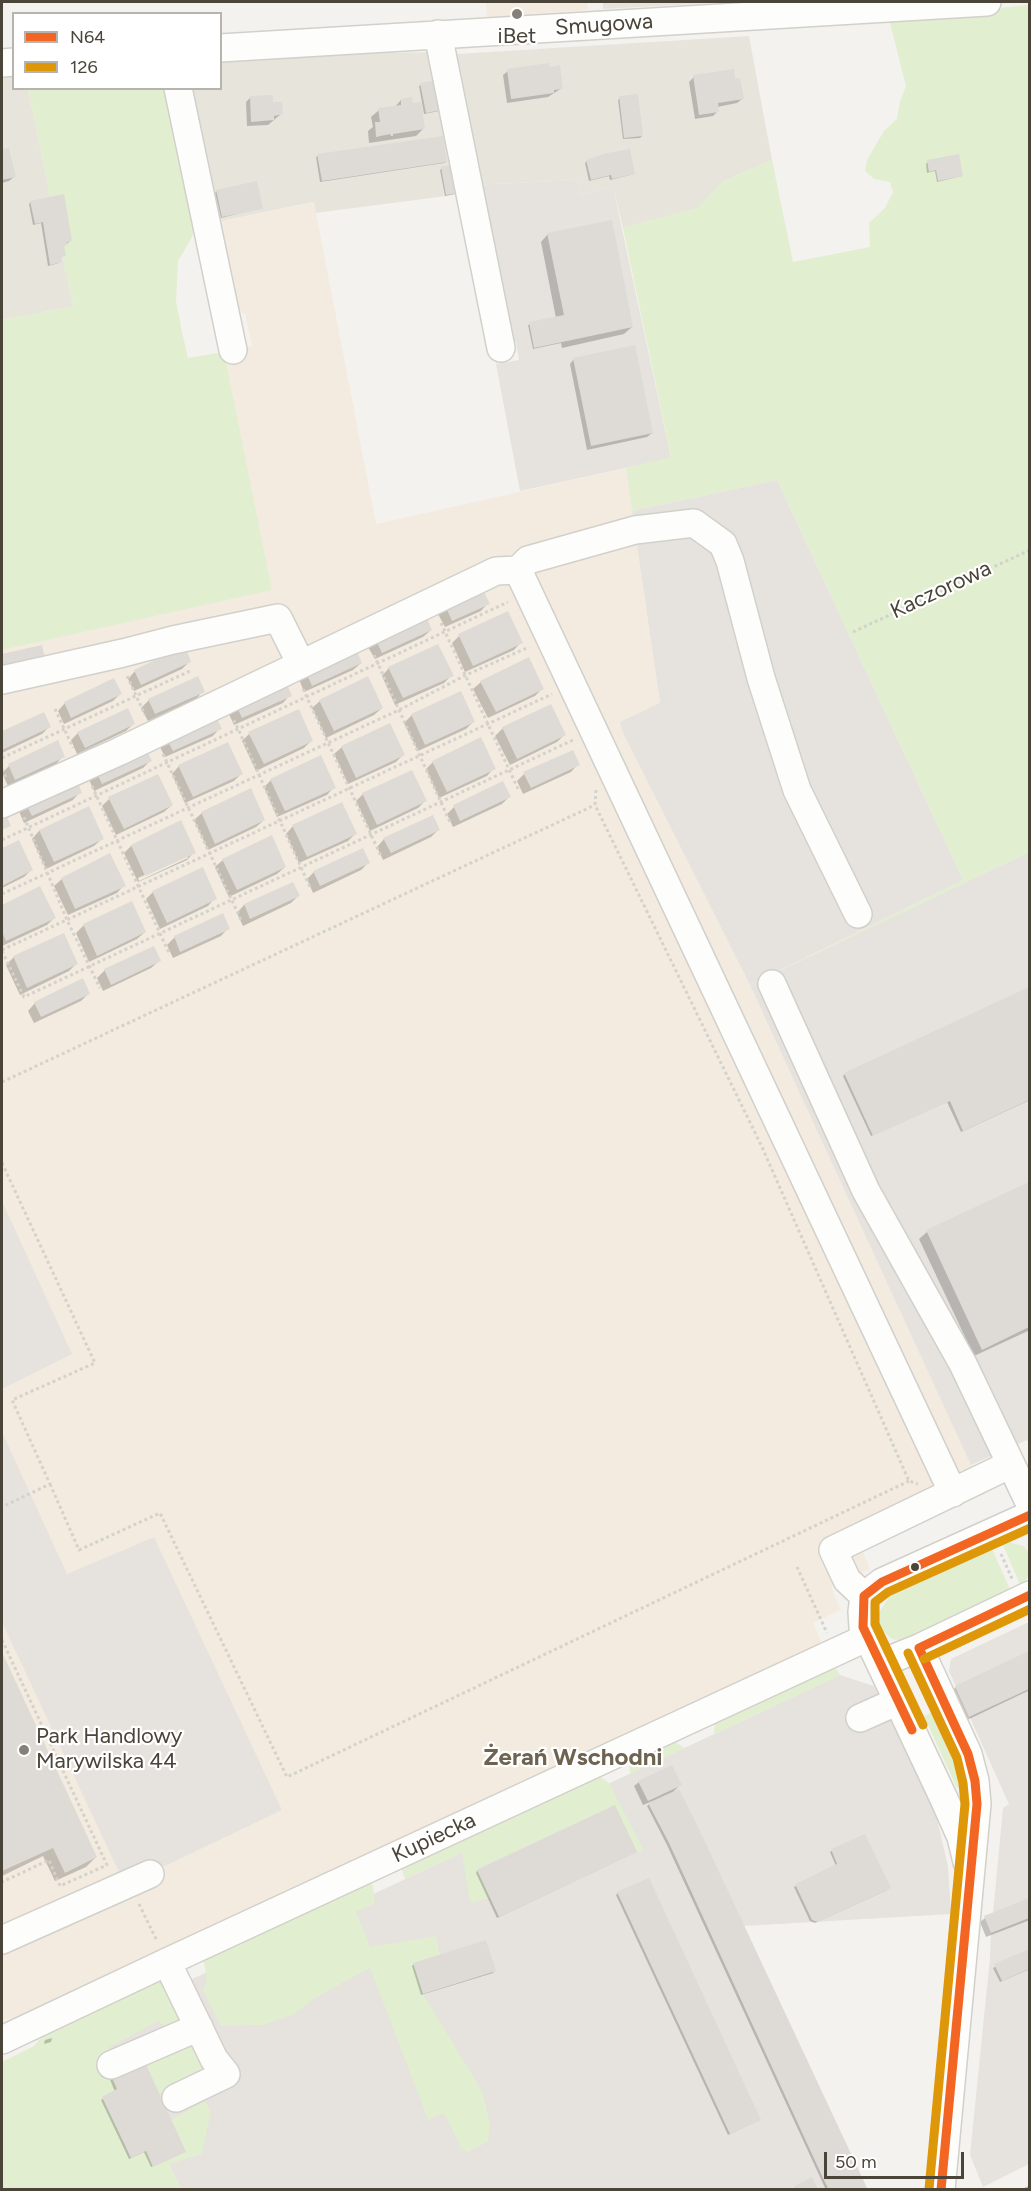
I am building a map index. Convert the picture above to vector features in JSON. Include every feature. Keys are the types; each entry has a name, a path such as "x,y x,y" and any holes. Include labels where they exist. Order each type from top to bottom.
{"street":[{"name":"Smugowa","path":"222,48 438,34 755,8 987,2"},
{"path":"438,34 501,348"},
{"path":"178,90 233,350"},
{"path":"8,801 224,700 302,676 364,635 496,571 518,570 528,560 635,530 694,523 723,543 730,561 761,678 796,790 858,914"},
{"path":"518,570 953,1493"},
{"path":"2,680 278,618 302,676"},
{"path":"772,984 866,1191 963,1364 1029,1504"},
{"path":"864,1596 847,1580 833,1550 1011,1464"},
{"path":"971,1876 961,1837 882,1663 863,1628 864,1596 882,1582 1029,1515"},
{"path":"882,1663 919,1648 1029,1595"},
{"name":"Kupiecka","path":"2,2040 868,1638"},
{"path":"919,1648 968,1754 975,1780 977,1804 941,2190"},
{"path":"860,1718 938,1687"},
{"path":"2,1940 140,1878"},
{"path":"166,1962 214,2059 226,2074 176,2098"},
{"path":"111,2065 199,2027"}],"path":[{"name":"Kaczorowa","path":"853,632 1029,550"},
{"path":"2,840 507,602 512,611"},
{"path":"431,603 519,791"},
{"path":"364,635 450,822"},
{"path":"525,638 534,657"},
{"path":"2,894 399,711 466,675 529,647"},
{"path":"2,758 192,670"},
{"path":"127,676 242,922"},
{"path":"302,676 306,696 381,856"},
{"path":"547,685 556,703"},
{"path":"552,694 278,820 2,951 24,997 573,740"},
{"path":"224,700 310,887"},
{"path":"55,708 170,955"},
{"path":"569,731 578,749"},
{"path":"610,763 604,779 597,783 595,805 762,1147 909,1481"},
{"path":"2,769 8,801 29,828 67,920 100,988"},
{"path":"2,1082 595,805"},
{"path":"2,1164 95,1363 12,1400 79,1550 160,1513 287,1777 909,1481 920,1484"},
{"path":"2,1507 50,1485"},
{"path":"796,1567 836,1652"},
{"path":"2,1640 107,1865 60,1886 49,1860 2,1882"},
{"path":"140,1878 166,1962"}],"shaded area":[{"name":"iBet","path":"486,2 587,2 588,10 487,18"},
{"path":"603,2 732,2 603,9"},
{"path":"749,36 772,160 724,181 698,208 623,228 613,187 580,195 577,180 475,185 452,64 457,54"},
{"path":"432,52 462,194 315,213 313,202 217,222 189,90 222,90 222,60 286,55"},
{"path":"12,72 12,90 28,90 73,306 2,320 2,73"},
{"path":"577,180 580,195 613,187 671,458 520,491 496,364 519,360 516,342 506,336 475,185"},
{"path":"314,202 376,524 626,468 660,704 621,722 623,733 750,985 985,1494 862,1550 870,1569 831,1587 841,1610 813,1623 822,1643 327,1872 162,1952 14,2018 2,2020 2,650 272,590 224,352 252,346 245,314 237,311 217,222"},
{"path":"777,480 963,880 750,985 623,733 620,722 660,703 632,511"},
{"path":"1029,852 1029,1445 1027,1440 971,1465 750,985"},
{"path":"2,1201 72,1354 2,1389"},
{"path":"2,1432 67,1574 154,1537 282,1810 125,1885 2,1622"},
{"path":"1029,1622 1029,2164 983,2187 970,2155 990,1958 991,1933 984,1916 993,1913 1003,1808 1009,1804 949,1671 951,1659"},
{"path":"840,1675 874,1686 936,1815 948,1866 951,1914 744,1926 865,2189 181,2189 169,2164 135,2178 73,2035"}],"green space":[{"path":"1029,5 1029,852 750,985 963,880 777,480 632,511 626,468 671,457 623,228 697,208 724,181 772,160 793,262 870,247 869,223 885,208 893,192 890,182 874,179 865,171 867,160 884,131 897,119 900,101 906,86 889,19"},
{"path":"28,90 169,90 196,217 192,237 178,261 176,301 182,332 188,358 224,352 272,590 2,650 2,320 73,306"},
{"path":"1009,1542 1023,1546 1029,1557 1029,1573 1022,1589 1003,1545"},
{"path":"992,1549 1012,1594 901,1641 892,1639 879,1628 877,1620 880,1611 890,1596"},
{"path":"833,1663 840,1675 714,1734 715,1715"},
{"path":"938,1710 966,1769 963,1786 957,1788 924,1716"},
{"path":"666,1737 685,1748 630,1774 628,1757"},
{"path":"592,1771 609,1783 644,1851 637,1852 615,1805 477,1869 490,1898 470,1903 462,1853 405,1879 400,1864"},
{"path":"364,1882 373,1885 375,1903 356,1912 370,1947 436,1936 440,1955 413,1964 423,1994 482,2091 490,2123 488,2142 467,2152 461,2148 444,2113 428,2120 370,1968 315,1998 293,2015 263,2025 221,2026 203,1990 207,1979 203,1957"},
{"path":"157,1981 170,1985 188,2023 173,2033 158,2021 110,2047 105,2058 117,2089 102,2097 131,2158 146,2151 153,2166 186,2152 171,2120 205,2101 211,2112 202,2154 169,2164 181,2189 2,2190 2,2062 34,2046 54,2022"},
{"path":"190,2040 208,2060 203,2073 159,2094 145,2063"}],"building":[{"path":"549,63 550,67 560,65 563,89 554,90 554,93 511,99 507,69"},
{"path":"734,69 735,79 740,78 744,99 718,103 719,112 699,115 693,75"},
{"path":"437,80 442,110 426,113 420,83"},
{"path":"638,94 643,136 624,138 619,96"},
{"path":"273,95 273,102 282,102 283,114 274,116 274,120 251,122 250,96"},
{"path":"412,97 413,103 421,102 425,129 376,137 375,122 380,122 378,108 401,105 401,99"},
{"path":"443,136 447,162 322,181 317,154"},
{"path":"9,148 16,177 2,180 2,149"},
{"path":"630,149 635,174 612,179 611,175 591,180 586,160"},
{"path":"959,154 963,176 938,181 936,170 929,172 927,160"},
{"path":"453,165 458,193 446,195 441,167"},
{"path":"257,181 263,209 222,217 216,190"},
{"path":"64,194 72,241 67,242 64,246 66,256 61,257 62,262 50,265 43,222 35,224 30,201"},
{"path":"612,220 633,327 534,348 529,322 564,315 547,233"},
{"path":"635,345 653,433 591,446 573,358"},
{"path":"482,588 490,604 452,621 445,605"},
{"path":"508,611 523,643 473,666 458,634"},
{"path":"425,614 432,630 382,653 375,638"},
{"path":"438,644 454,676 403,698 388,667"},
{"path":"42,645 46,663 2,672 2,654"},
{"path":"185,646 191,662 141,685 134,670"},
{"path":"355,647 362,663 312,686 305,670"},
{"path":"529,657 544,689 496,712 480,681"},
{"path":"198,676 205,692 155,714 148,699"},
{"path":"368,676 383,708 334,731 319,700"},
{"path":"114,678 122,694 71,718 64,702"},
{"path":"285,680 292,696 242,718 235,703"},
{"path":"461,691 475,722 425,745 411,714"},
{"path":"551,704 566,735 517,759 502,727"},
{"path":"128,708 135,724 85,748 77,732"},
{"path":"299,709 313,741 264,764 248,732"},
{"path":"44,712 51,727 2,750 2,731"},
{"path":"214,713 222,729 173,751 165,736"},
{"path":"390,723 405,755 356,778 341,746"},
{"path":"481,737 496,769 447,792 432,761"},
{"path":"58,740 65,757 15,780 8,764"},
{"path":"228,742 243,774 193,797 178,765"},
{"path":"144,745 152,761 102,784 95,769"},
{"path":"573,750 580,765 531,788 523,772"},
{"path":"321,755 336,788 285,811 270,779"},
{"path":"412,770 427,801 377,825 362,793"},
{"path":"158,774 173,805 124,829 108,797"},
{"path":"75,777 82,793 32,816 24,800"},
{"path":"503,781 511,797 460,821 453,805"},
{"path":"251,788 265,820 215,844 201,812"},
{"path":"342,802 357,834 307,857 292,825"},
{"path":"89,806 104,839 54,862 39,830"},
{"path":"4,810 11,826 2,830 2,811"},
{"path":"433,815 440,830 391,853 383,838"},
{"path":"181,820 196,853 145,876 131,845"},
{"path":"272,835 286,867 237,890 222,859"},
{"path":"19,840 33,870 2,886 2,848"},
{"path":"363,848 370,863 320,886 313,871"},
{"path":"110,853 126,886 75,909 61,878"},
{"path":"203,867 217,899 167,923 152,891"},
{"path":"293,882 300,896 250,919 244,904"},
{"path":"40,886 56,918 6,941 2,932 2,905"},
{"path":"132,901 146,932 97,956 83,924"},
{"path":"223,913 230,929 180,952 174,936"},
{"path":"64,933 78,964 27,988 13,956"},
{"path":"154,946 161,961 111,985 104,969"},
{"path":"83,978 90,994 41,1017 34,1002"},
{"path":"1029,987 1029,1100 963,1131 950,1101 873,1136 844,1073"},
{"path":"1029,1182 1029,1327 982,1350 926,1230"},
{"path":"1029,1651 1029,1689 969,1717 955,1686"},
{"name":"Park Handlowy Marywilska 44","path":"2,1652 97,1857 65,1873 53,1848 2,1871"},
{"path":"672,1765 682,1785 648,1801 638,1781"},
{"path":"679,1789 868,2190 829,2190 823,2178 669,1843 648,1803"},
{"path":"615,1805 637,1852 499,1917 477,1870"},
{"path":"865,1834 891,1888 818,1922 812,1920 795,1884 837,1864 831,1849"},
{"path":"649,1878 761,2120 730,2134 617,1892"},
{"path":"1029,1898 1029,1918 991,1933 984,1916"},
{"path":"486,1940 496,1971 423,1994 413,1963"},
{"path":"1029,1949 1029,1969 1002,1981 994,1964"},
{"path":"143,2058 186,2152 153,2167 146,2151 131,2158 102,2097 117,2089 110,2073"},
{"path":"812,2177 818,2190 796,2190 794,2186"}],"transit line":[{"name":"N64","path":"912,1730 863,1627 864,1596 882,1582 1030,1515"},
{"name":"126","path":"923,1725 875,1624 875,1602 888,1592 1030,1528"},
{"name":"N64","path":"919,1648 1030,1595"},
{"name":"126","path":"924,1659 1030,1609"},
{"name":"N64","path":"919,1648 968,1754 975,1781 977,1804 941,2190"},
{"name":"126","path":"908,1653 957,1758 965,1804 929,2189"}],"place":[{"name":"iBet","path":"517,14"},
{"name":"Park Handlowy Marywilska 44","path":"24,1750"}],"district":[{"name":"Żerań Wschodni","path":"573,1758"}]}
